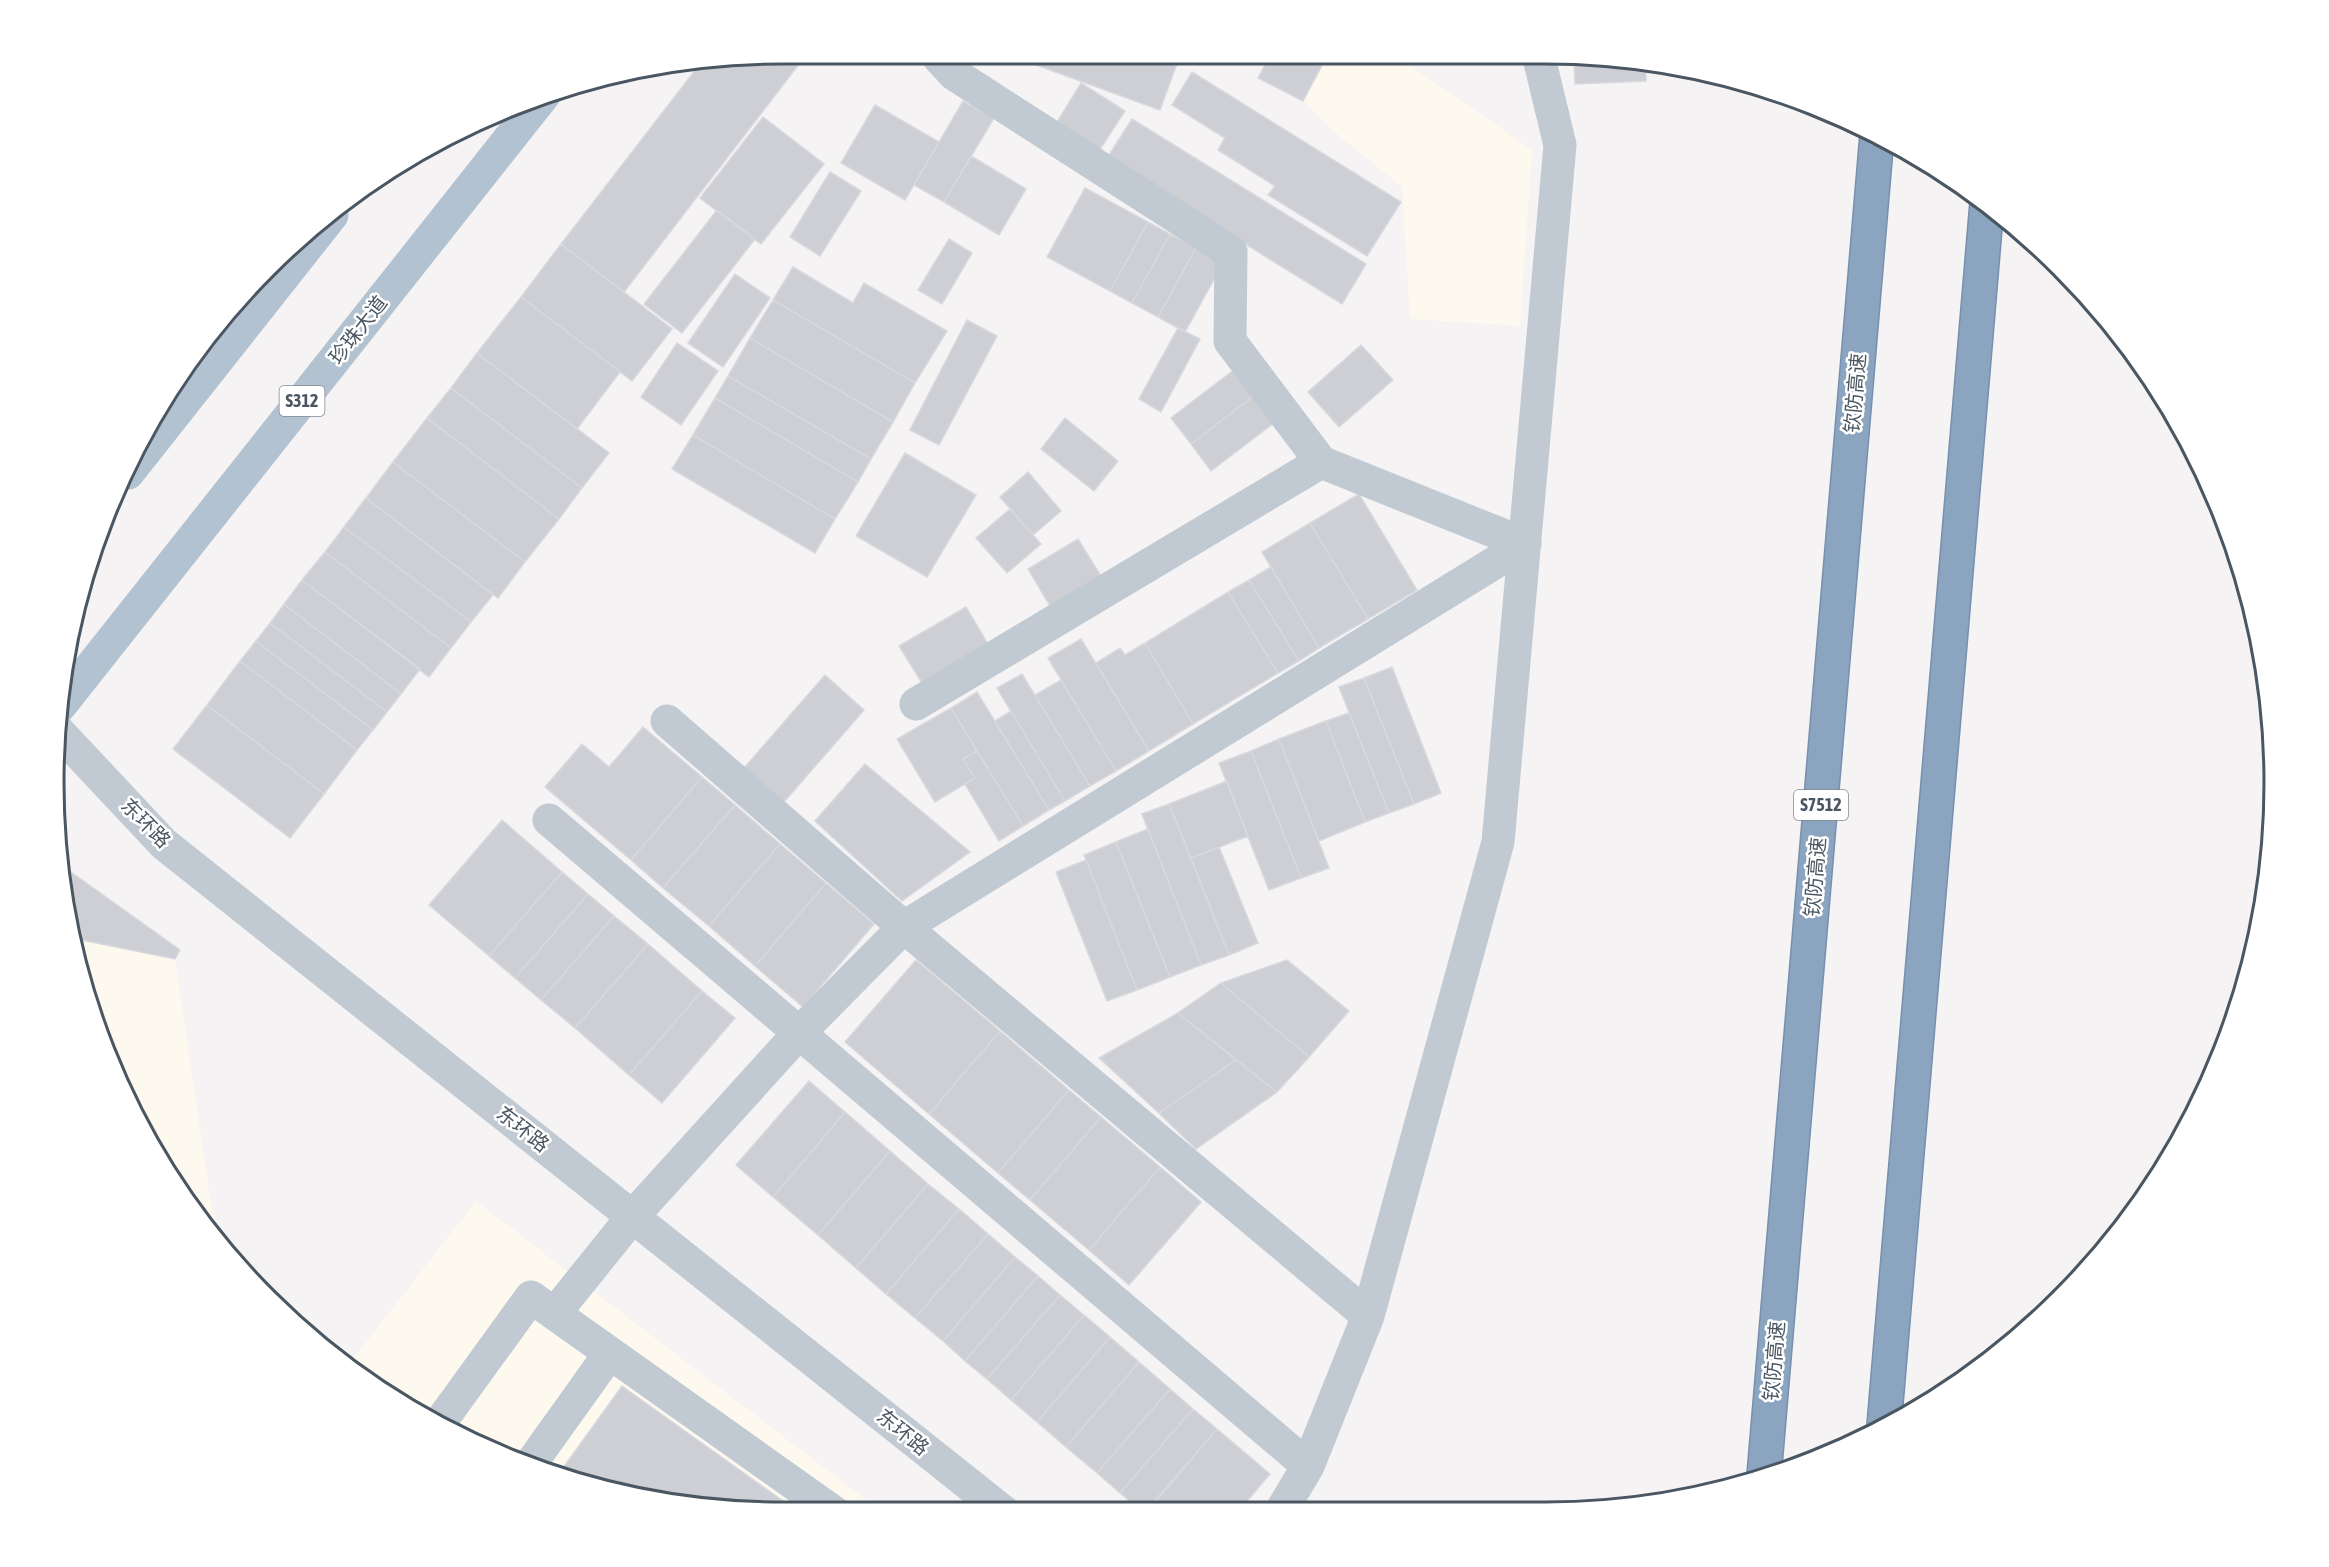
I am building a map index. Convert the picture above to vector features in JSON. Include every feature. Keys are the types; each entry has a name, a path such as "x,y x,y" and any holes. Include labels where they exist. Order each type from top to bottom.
{"highway":[{"name":"钦防高速","path":"1765,1468 1876,146"},
{"path":"1885,1417 1986,215"}],"main road":[{"name":"珍珠大道","path":"71,692 532,110"},
{"path":"149,447 311,241"}],"street":[{"path":"945,64 954,74 1231,252 1230,341 1321,462 1525,544"},
{"path":"1287,1502 1308,1466 1368,1316 1498,842 1560,145 1540,64"},
{"path":"916,704 1321,462"},
{"path":"555,1313 633,1216 799,1033 904,927 1525,544"},
{"path":"667,721 904,927 1368,1316"},
{"name":"东环路","path":"66,739 164,844 991,1502"},
{"path":"549,820 1308,1466"},
{"path":"445,1417 531,1297 820,1502"},
{"path":"535,1458 610,1353"}],"shaded area":[{"path":"1266,64 1408,64 1532,150 1520,326 1410,319 1402,187 1336,133 1303,101 1258,78"},
{"path":"82,940 175,959 214,1222 161,1143 139,1102 119,1059 103,1015"},
{"path":"476,1201 869,1502 736,1501 643,1489 597,1478 508,1448 465,1428 424,1406 353,1359"}],"building":[{"path":"799,64 624,292 561,244 695,70 736,66"},
{"path":"1034,64 1177,64 1160,110"},
{"path":"1266,64 1323,64 1303,101 1258,78"},
{"path":"1574,65 1646,72 1646,81 1575,84"},
{"path":"1192,72 1401,202 1367,256 1268,195 1275,186 1218,150 1225,138 1172,105"},
{"path":"1081,83 1125,111 1097,154 1054,127"},
{"path":"963,101 994,118 944,202 914,185"},
{"path":"875,105 939,142 905,200 841,163"},
{"path":"763,117 824,164 761,244 700,198"},
{"path":"1132,119 1366,264 1342,304 1107,158"},
{"path":"971,156 1026,189 999,235 944,202"},
{"path":"830,172 861,191 820,256 790,237"},
{"path":"1085,188 1148,222 1110,291 1047,257"},
{"path":"717,210 755,239 682,333 644,304"},
{"path":"1148,222 1170,234 1132,303 1110,291"},
{"path":"1170,234 1196,248 1158,317 1132,303"},
{"path":"949,239 972,253 942,304 918,290"},
{"path":"561,244 672,329 632,381 521,297"},
{"path":"1196,248 1223,263 1185,332 1158,317"},
{"path":"793,267 853,303 864,283 947,331 915,383 773,300"},
{"path":"735,274 770,298 723,367 688,343"},
{"path":"521,297 620,372 577,429 477,353"},
{"path":"773,300 915,383 893,422 750,338"},
{"path":"967,320 997,336 939,445 910,430"},
{"path":"1178,328 1200,339 1161,412 1139,399"},
{"path":"750,338 893,422 871,459 728,376"},
{"path":"677,343 718,371 681,425 641,397"},
{"path":"1361,345 1393,380 1339,427 1308,392"},
{"path":"477,353 609,453 582,488 451,388"},
{"path":"1239,366 1259,392 1191,444 1171,418"},
{"path":"728,376 871,459 858,482 715,398"},
{"path":"451,388 582,488 559,519 427,418"},
{"path":"1259,392 1279,419 1211,471 1191,444"},
{"path":"715,398 858,482 835,519 693,435"},
{"path":"427,418 559,519 525,562 393,462"},
{"path":"1065,418 1118,461 1094,491 1041,449"},
{"path":"693,435 835,519 815,553 672,469"},
{"path":"905,453 976,495 927,577 856,536"},
{"path":"393,462 525,562 498,598 366,498"},
{"path":"1028,472 1061,511 1033,535 1000,497"},
{"path":"1359,494 1417,590 1368,619 1310,523"},
{"path":"366,498 493,595 471,622 344,527"},
{"path":"1010,509 1041,544 1007,573 976,538"},
{"path":"1310,523 1368,619 1319,648 1262,552"},
{"path":"344,527 471,622 451,648 325,552"},
{"path":"1078,539 1101,576 1050,606 1028,569"},
{"path":"325,552 451,648 429,677 302,580"},
{"path":"1271,567 1319,648 1299,661 1249,580"},
{"path":"302,580 420,669 401,694 284,604"},
{"path":"1249,580 1299,661 1278,673 1228,592"},
{"path":"1228,592 1278,673 1193,724 1145,643"},
{"path":"284,604 401,694 387,712 270,623"},
{"path":"966,607 988,644 922,683 899,646"},
{"path":"270,623 387,712 373,730 256,641"},
{"path":"1081,639 1149,751 1116,771 1048,658"},
{"path":"256,641 373,730 357,750 240,661"},
{"path":"1145,643 1193,724 1149,751 1096,663 1120,648 1125,655"},
{"path":"240,661 357,750 324,794 207,705"},
{"path":"1392,667 1441,793 1414,804 1364,678"},
{"path":"1022,674 1090,786 1065,801 997,688"},
{"path":"825,675 864,710 784,802 744,768"},
{"path":"1364,678 1414,804 1389,813 1339,687"},
{"path":"1061,680 1116,771 1090,786 1035,695"},
{"path":"977,692 1049,810 1023,826 951,708"},
{"path":"207,705 324,794 290,838 173,749"},
{"path":"951,708 977,751 963,759 975,778 935,802 897,739"},
{"path":"1011,711 1065,801 1049,810 995,721"},
{"path":"1349,713 1389,813 1365,822 1326,721"},
{"path":"1326,721 1365,822 1319,841 1279,739"},
{"path":"643,727 702,777 631,860 545,787 582,744 609,767"},
{"path":"1279,739 1329,868 1301,878 1251,751"},
{"path":"977,751 1023,826 999,841 965,784 975,778 963,759"},
{"path":"1251,751 1301,878 1269,890 1219,763"},
{"path":"865,764 970,852 902,901 815,821"},
{"path":"702,777 735,805 663,888 631,860"},
{"path":"1227,781 1248,836 1191,858 1169,804"},
{"path":"1169,804 1229,955 1201,965 1142,814"},
{"path":"735,805 780,844 709,926 663,888"},
{"path":"502,820 562,872 489,956 429,905"},
{"path":"1148,829 1201,965 1170,977 1116,842"},
{"path":"1116,842 1170,977 1137,990 1084,855"},
{"path":"780,844 826,883 755,966 709,926"},
{"path":"1219,847 1258,943 1229,955 1191,858"},
{"path":"1086,860 1137,990 1107,1001 1056,872"},
{"path":"562,872 588,894 515,978 489,956"},
{"path":"71,873 180,950 175,959 82,940"},
{"path":"826,883 874,924 803,1007 755,966"},
{"path":"588,894 614,916 541,1000 515,978"},
{"path":"614,916 648,944 575,1028 541,1000"},
{"path":"648,944 702,991 629,1075 575,1028"},
{"path":"916,960 1000,1031 929,1114 845,1042"},
{"path":"1287,960 1349,1011 1309,1057 1221,983"},
{"path":"1221,983 1309,1057 1277,1092 1178,1013"},
{"path":"702,991 735,1018 662,1103 629,1075"},
{"path":"1178,1013 1236,1060 1159,1113 1099,1058"},
{"path":"1000,1031 1069,1090 998,1173 929,1114"},
{"path":"1236,1060 1277,1092 1196,1149 1159,1113"},
{"path":"809,1081 845,1112 773,1197 736,1165"},
{"path":"1069,1090 1101,1117 1030,1200 998,1173"},
{"path":"845,1112 890,1151 818,1235 773,1197"},
{"path":"1101,1117 1160,1167 1089,1250 1030,1200"},
{"path":"890,1151 928,1184 856,1268 818,1235"},
{"path":"1160,1167 1201,1202 1129,1285 1089,1250"},
{"path":"928,1184 959,1209 886,1294 856,1268"},
{"path":"959,1209 988,1234 915,1318 886,1294"},
{"path":"988,1234 1015,1257 943,1341 915,1318"},
{"path":"1015,1257 1038,1276 965,1361 943,1341"},
{"path":"1038,1276 1060,1295 987,1379 965,1361"},
{"path":"1060,1295 1084,1315 1011,1400 987,1379"},
{"path":"1084,1315 1110,1337 1037,1422 1011,1400"},
{"path":"1110,1337 1139,1362 1066,1447 1037,1422"},
{"path":"1139,1362 1170,1389 1097,1473 1066,1447"},
{"path":"622,1386 785,1502 736,1501 643,1489 563,1467"},
{"path":"1170,1389 1193,1409 1120,1493 1097,1473"},
{"path":"1193,1409 1217,1429 1154,1502 1131,1502 1120,1493"},
{"path":"1217,1429 1270,1474 1246,1502 1155,1502"}]}
